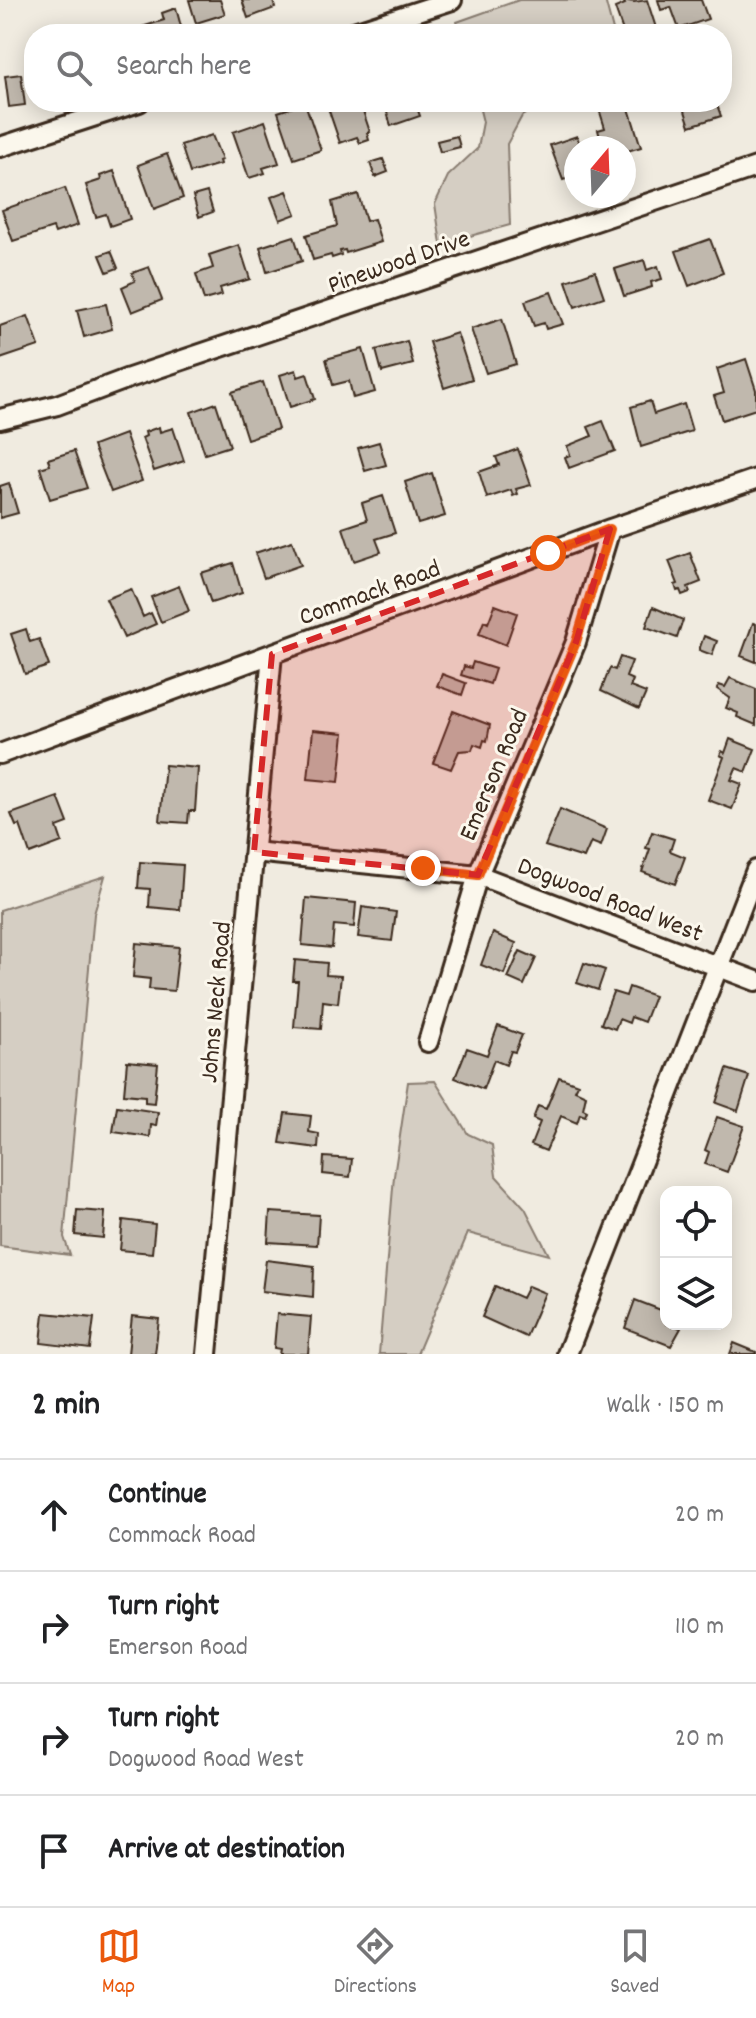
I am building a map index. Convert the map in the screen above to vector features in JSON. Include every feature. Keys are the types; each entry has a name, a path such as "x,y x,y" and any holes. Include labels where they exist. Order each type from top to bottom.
{"street":[{"path":"379,24 452,0"},
{"path":"0,147 108,112"},
{"name":"Pinewood Drive","path":"0,419 57,405 756,167"},
{"name":"Commack Road","path":"0,754 610,529 756,479"},
{"name":"Emerson Road","path":"428,1042 478,875 576,642 610,529"},
{"name":"Johns Neck Road","path":"207,1354 272,654"},
{"name":"Dogwood Road West","path":"254,852 478,875 756,981"},
{"path":"567,1354 756,870"}],"highlighted area":[{"path":"610,529 576,642 478,875 254,852 272,654"}],"shaded area":[{"path":"519,0 605,0 611,24 458,24"},
{"path":"480,112 529,112 522,116 507,144 510,225 441,244 435,204 448,176 478,148 483,122"},
{"path":"105,876 94,914 64,1237 70,1255 0,1246 0,910"},
{"path":"435,1081 468,1134 492,1145 496,1176 525,1208 549,1255 468,1233 417,1354 379,1354 394,1176 408,1082"}],"building":[{"path":"189,0 220,0 225,14 196,23"},
{"path":"242,0 275,0 275,8 248,18"},
{"path":"623,0 647,0 655,24 621,24 615,8 625,4"},
{"path":"658,0 701,0 708,19 694,24 677,24 671,7 661,10"},
{"path":"176,8 180,24 151,24 164,20 162,13"},
{"path":"21,74 24,105 9,107 5,76"},
{"path":"278,112 308,112 321,150 294,159"},
{"path":"329,112 363,112 370,132 367,133 369,140 360,143 357,137 340,143"},
{"path":"387,112 419,112 420,116 391,126"},
{"path":"600,112 630,112 641,147 636,148 636,136 600,136 598,130 605,128"},
{"path":"685,112 720,112 721,116 690,126"},
{"path":"265,121 279,163 263,168 265,173 249,178 233,132"},
{"path":"212,135 222,160 220,164 190,173 181,145"},
{"path":"457,136 460,147 440,152 437,141"},
{"path":"564,140 564,180 563,180 550,145"},
{"path":"167,154 183,198 154,209 138,165"},
{"path":"383,159 388,172 375,177 370,163"},
{"path":"114,171 130,219 110,226 106,214 96,217 86,185"},
{"path":"65,188 78,225 55,233 53,228 13,241 2,210"},
{"path":"287,191 296,214 280,220 271,197"},
{"path":"207,192 213,212 199,217 193,196"},
{"path":"358,194 366,221 374,219 381,242 346,253 345,250 340,251 341,255 332,258 331,255 313,260 306,235 337,226 332,202"},
{"path":"294,236 302,261 267,272 260,247"},
{"path":"710,239 723,273 689,286 676,251"},
{"path":"239,245 250,279 220,288 222,295 204,300 196,274 213,268 209,255"},
{"path":"111,251 118,268 107,272 100,255"},
{"path":"644,260 647,270 658,266 662,279 651,282 652,287 624,296 615,269"},
{"path":"149,267 162,300 132,312 122,287 135,281 132,273"},
{"path":"595,271 604,297 575,307 566,281"},
{"path":"551,292 563,324 546,329 544,323 534,326 525,301"},
{"path":"106,304 112,329 84,337 77,310"},
{"path":"28,316 39,346 0,359 0,326"},
{"path":"502,319 516,364 486,373 471,329"},
{"path":"457,333 472,379 444,388 429,342"},
{"path":"407,341 413,364 382,372 376,350"},
{"path":"363,349 375,392 353,398 349,381 333,385 326,359"},
{"path":"746,359 756,390 756,409 722,420 714,396 724,393 717,369"},
{"path":"296,370 298,377 307,374 315,399 290,407 280,375"},
{"path":"263,382 278,429 247,439 232,392"},
{"path":"650,401 654,414 684,404 692,431 641,447 631,407"},
{"path":"216,403 230,446 205,454 191,412"},
{"path":"603,421 615,451 569,468 565,457 570,455 567,446 592,436 588,427"},
{"path":"159,427 160,432 173,428 184,461 154,471 142,438 146,436 145,432"},
{"path":"125,434 142,481 111,492 93,446"},
{"path":"379,442 386,465 365,471 358,448"},
{"path":"518,449 531,485 516,489 518,494 513,496 511,490 487,498 479,472 499,465 496,457"},
{"path":"74,451 87,488 50,499 40,468 50,465 48,459"},
{"path":"432,473 445,516 418,524 405,482"},
{"path":"9,483 18,513 0,518 0,486"},
{"path":"383,496 395,533 376,539 381,552 354,561 343,528 367,520 362,503"},
{"path":"292,541 301,565 264,578 255,553"},
{"path":"690,553 701,582 688,587 690,592 682,595 680,590 677,591 675,585 678,584 669,561"},
{"path":"233,563 242,593 211,603 201,573"},
{"path":"179,586 189,611 161,622 151,597"},
{"path":"131,589 143,617 151,613 156,624 124,638 106,599"},
{"path":"495,605 517,613 506,645 479,634 484,621 488,623"},
{"path":"653,607 683,620 677,638 646,627"},
{"path":"753,623 756,624 756,662 741,656"},
{"path":"26,629 30,642 39,639 49,666 25,674 11,634"},
{"path":"704,636 717,641 712,655 699,650"},
{"path":"620,657 632,661 626,677 633,680 630,687 646,693 639,709 601,691 610,668 615,670"},
{"path":"473,662 495,669 490,684 461,675 464,666 471,668"},
{"path":"442,674 466,683 462,695 437,686"},
{"path":"730,678 756,689 756,725 737,717 738,713 726,708 730,698 717,689 719,685 725,687"},
{"path":"453,711 490,725 487,741 484,740 482,747 474,744 472,750 459,751 451,769 433,763"},
{"path":"313,730 344,733 339,782 308,779"},
{"path":"730,739 755,749 746,772 736,768 731,780 742,784 732,809 708,800 724,757 720,755 722,751 725,753"},
{"path":"165,765 198,768 195,811 189,811 188,823 160,821"},
{"path":"58,797 68,823 57,827 62,842 30,854 20,825 16,826 11,814"},
{"path":"560,809 607,829 601,846 591,842 584,858 545,846"},
{"path":"652,832 674,839 670,851 685,857 675,884 642,872"},
{"path":"140,862 183,865 180,910 149,907 150,889 138,888"},
{"path":"306,898 356,903 354,927 334,925 332,948 302,945"},
{"path":"362,907 396,912 392,941 358,937"},
{"path":"493,933 516,943 504,974 481,965"},
{"path":"136,943 179,947 174,991 149,989 150,979 133,977"},
{"path":"520,951 536,958 524,985 508,978"},
{"path":"295,960 327,963 326,975 341,976 338,1003 323,1001 321,1029 294,1027 298,981 293,981"},
{"path":"584,963 605,970 598,990 577,983"},
{"path":"629,987 654,996 644,1022 631,1017 629,1023 619,1019 615,1029 601,1024 613,992 626,996"},
{"path":"498,1026 522,1035 506,1065 494,1060 483,1089 455,1078 467,1048 487,1055"},
{"path":"127,1061 158,1064 154,1103 145,1102 145,1096 124,1094"},
{"path":"727,1069 749,1076 738,1111 716,1103"},
{"path":"559,1077 578,1084 575,1090 586,1095 583,1109 587,1111 585,1116 580,1114 577,1123 561,1116 546,1151 531,1145 540,1122 533,1119 538,1106 546,1109"},
{"path":"117,1106 158,1112 156,1126 151,1125 150,1137 113,1132"},
{"path":"285,1113 311,1116 309,1132 319,1134 318,1148 280,1143"},
{"path":"717,1117 744,1126 727,1172 705,1164 709,1152 705,1150"},
{"path":"324,1157 352,1159 350,1177 323,1174"},
{"path":"77,1210 105,1212 103,1238 75,1235"},
{"path":"270,1212 319,1215 317,1245 268,1242"},
{"path":"123,1220 155,1224 152,1253 120,1250"},
{"path":"266,1260 314,1266 313,1297 262,1291"},
{"path":"495,1286 522,1298 528,1286 545,1293 526,1337 482,1317"},
{"path":"635,1300 660,1310 660,1330 680,1330 671,1346 625,1328"},
{"path":"44,1313 94,1318 90,1349 41,1343"},
{"path":"277,1314 311,1317 308,1354 279,1354 280,1349 274,1348"},
{"path":"132,1316 159,1319 155,1354 128,1354"},
{"path":"734,1343 756,1352 756,1354 730,1354"}],"route":[{"path":"423,868 478,875 576,642 610,529 548,553"}]}
